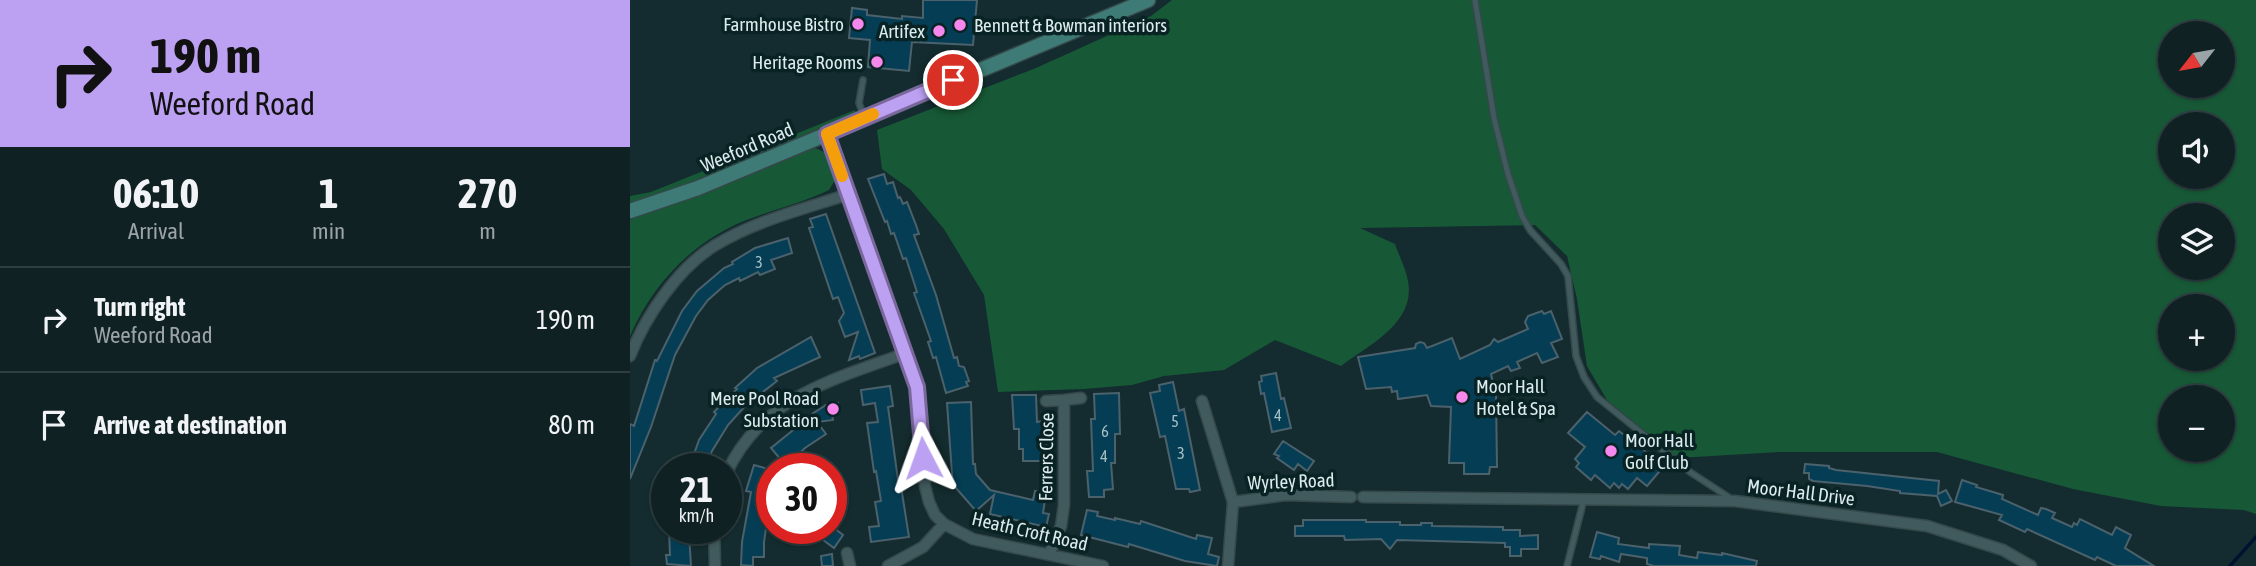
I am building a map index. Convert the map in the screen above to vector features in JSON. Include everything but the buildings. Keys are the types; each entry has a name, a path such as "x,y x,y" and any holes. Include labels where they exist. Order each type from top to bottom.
{"street":[{"name":"Weeford Road","path":"630,211 698,188 1148,0"},
{"name":"Heath Croft Road","path":"827,134 917,387 927,494 935,514 944,524 973,538 1103,566"},
{"path":"630,356 651,314 702,254 748,229 849,194"},
{"path":"739,453 752,433 789,400 815,387 906,353"},
{"name":"Ferrers Close","path":"1046,401 1081,398"},
{"name":"Ferrers Close","path":"1050,553 1061,526 1064,505 1064,400"},
{"path":"1202,401 1233,502 1228,566"},
{"name":"Wyrley Road","path":"1233,502 1286,495 1351,497"},
{"path":"1363,497 1735,501"},
{"name":"Moor Hall Drive","path":"1735,501 1927,526 2004,551 2031,566"},
{"path":"888,566 923,547 944,524"},
{"path":"714,544 715,566"},
{"path":"846,553 850,566"}],"lane":[{"name":"Moor Hall Drive","path":"1475,0 1494,118 1508,174 1522,216 1530,230 1561,264 1568,276 1576,356 1584,377 1597,397 1690,472 1735,501"},
{"path":"863,80 859,103 864,117"},
{"path":"1567,566 1584,499"}],"green space":[{"path":"1172,0 2256,0 2256,514 2244,510 2161,506 2073,489 1937,452 1779,452 1678,458 1607,400 1587,366 1577,299 1567,256 1535,225 1360,228 1395,244 1407,276 1409,296 1398,321 1377,341 1341,366 1275,340 1224,370 1164,376 1132,385 998,392 984,295 944,229 911,190 882,169 877,130 1036,68 1151,16"},
{"path":"855,110 856,113 665,193 630,204 630,196 651,192"},
{"path":"814,148 827,155 834,167 837,177 829,190 744,221 707,241 676,267 662,283 639,317 630,336 630,217 669,205"}],"waterway":[{"path":"2230,566 2256,537"}],"slow traffic":[{"path":"842,176 827,134 873,114"}],"place":[{"name":"Farmhouse Bistro","path":"858,24"},
{"name":"Bennett & Bowman interiors","path":"960,25"},
{"name":"Artifex","path":"939,31"},
{"name":"Heritage Rooms","path":"877,62"},
{"name":"Moor Hall Hotel & Spa","path":"1462,397"},
{"name":"Mere Pool Road Substation","path":"833,409"},
{"name":"Moor Hall Golf Club","path":"1611,451"}],"route":[{"path":"923,458 917,387 827,134 953,80"}]}
